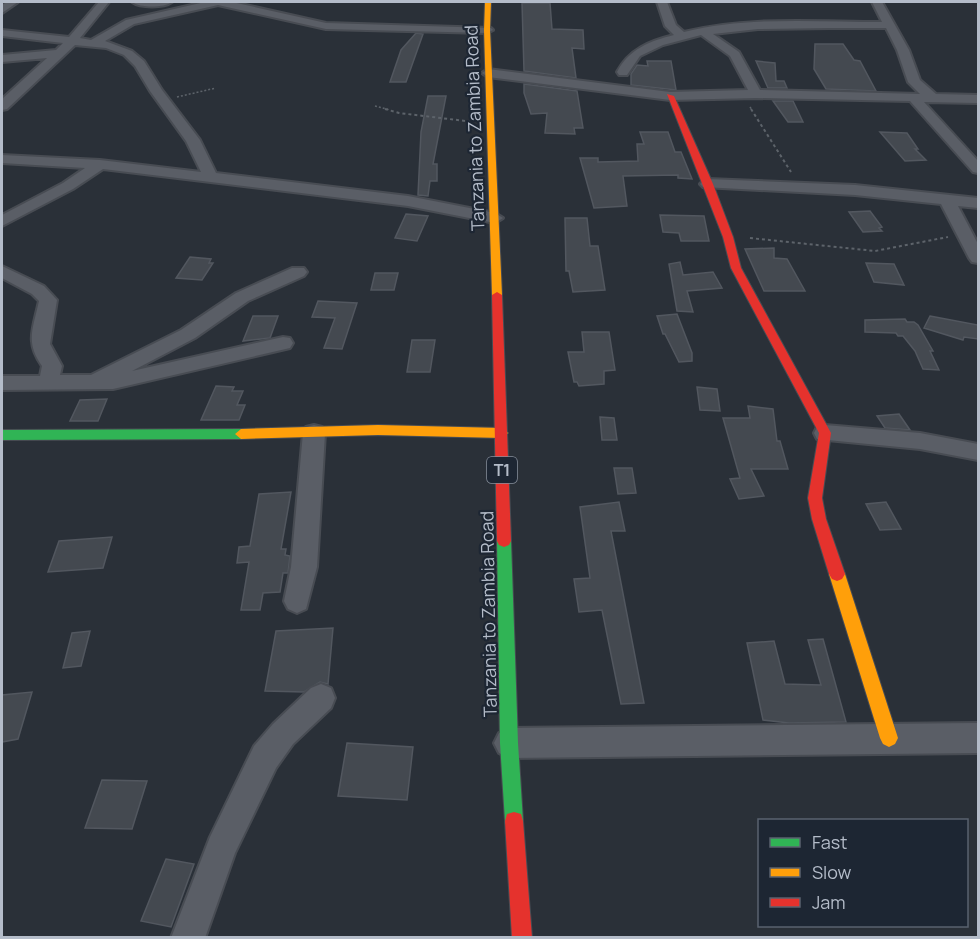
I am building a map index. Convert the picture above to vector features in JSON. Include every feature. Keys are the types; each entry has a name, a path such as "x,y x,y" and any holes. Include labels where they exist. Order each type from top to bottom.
{"main road":[{"name":"Tanzania to Zambia Road","path":"489,2 488,73 495,218 509,743 522,938"},
{"path":"670,96 708,184 728,237 736,268 825,433 826,450 815,488 818,512 890,738"},
{"path":"2,435 439,430 501,433"}],"street":[{"path":"2,9 13,2"},
{"path":"2,106 60,53 107,2"},
{"path":"137,2 167,2"},
{"path":"94,43 130,22 218,2 326,26 487,30"},
{"path":"662,2 667,18 680,34"},
{"path":"877,2 903,50 914,82 932,97"},
{"path":"622,72 634,55 680,34 765,27 890,25"},
{"path":"702,31 735,54 749,94"},
{"path":"2,33 108,45 128,53 140,64 193,140 211,178"},
{"path":"2,58 60,53"},
{"path":"488,73 670,96 749,94 978,99"},
{"path":"914,98 978,169"},
{"path":"2,159 100,164 408,201 495,218"},
{"path":"2,221 68,186 100,164"},
{"path":"708,184 889,192 978,203"},
{"path":"948,200 952,212 978,258"},
{"path":"2,271 38,290 48,300 40,344 42,352 52,366 48,383"},
{"path":"93,383 126,363 204,324 242,297 298,272"},
{"path":"2,383 93,383 135,378 283,343"},
{"path":"297,601 304,567 314,433"},
{"path":"825,433 920,441 978,452"},
{"path":"188,938 221,848 265,757 283,734 321,698"},
{"path":"509,743 978,738"}],"path":[{"path":"164,101 216,88"},
{"path":"749,94 800,187"},
{"path":"375,106 399,113 490,122"},
{"path":"728,237 875,251 965,235"}],"building":[{"path":"522,3 550,3 552,29 583,30 584,49 572,48 576,78 524,71"},
{"path":"416,33 423,34 406,82 390,82 401,50"},
{"path":"815,44 843,44 854,60 860,61 876,91 826,89 814,69"},
{"path":"647,61 671,61 676,90 631,85 631,74 637,65 648,66"},
{"path":"756,61 775,63 776,81 784,81 787,88 768,88"},
{"path":"524,84 577,91 583,128 574,128 575,134 545,133 547,113 531,114 524,93"},
{"path":"428,96 446,96 433,164 437,164 437,181 430,181 428,196 418,195 421,132"},
{"path":"773,101 793,101 803,122 788,122"},
{"path":"640,132 668,132 675,152 681,152 692,179 678,178 678,175 623,176 627,206 594,208 580,158 598,158 598,162 638,161 637,144 644,144"},
{"path":"880,132 907,133 918,149 915,149 926,160 905,161"},
{"path":"870,211 882,227 879,228 882,231 863,232 849,212"},
{"path":"406,214 428,216 417,241 395,238"},
{"path":"660,215 704,216 709,241 681,241 679,233 663,232"},
{"path":"565,218 587,218 590,246 598,246 605,290 573,292 569,271 566,271"},
{"path":"774,248 774,258 787,259 805,291 764,291 745,249"},
{"path":"190,257 211,259 209,263 213,263 202,280 176,278"},
{"path":"680,262 683,275 713,272 722,288 687,291 693,312 677,311 669,264"},
{"path":"866,263 894,264 904,285 874,282"},
{"path":"375,273 398,273 394,290 371,290"},
{"path":"318,301 357,303 342,349 324,348 335,318 312,317"},
{"path":"677,314 692,353 692,361 679,362 663,334 657,316"},
{"path":"253,316 278,316 270,338 243,341"},
{"path":"930,316 978,325 978,339 964,337 963,340 924,328"},
{"path":"905,319 907,322 914,322 918,325 933,351 930,351 939,370 923,369 915,351 903,336 898,336 896,333 865,332 865,320"},
{"path":"582,332 609,332 615,370 604,371 604,384 579,386 577,382 574,382 568,352 584,352"},
{"path":"412,340 435,340 430,372 407,372"},
{"path":"216,386 234,387 232,391 243,391 237,405 245,405 239,420 201,420"},
{"path":"697,387 717,389 720,411 700,410"},
{"path":"107,399 98,421 70,421 80,400"},
{"path":"748,406 773,409 777,441 780,441 788,469 751,469 764,496 739,499 730,479 740,478 723,418 750,418"},
{"path":"899,414 910,430 885,428 877,416"},
{"path":"600,417 614,418 617,440 602,440"},
{"path":"614,468 632,468 636,493 618,494"},
{"path":"291,492 281,549 286,549 285,555 290,556 288,573 283,573 280,592 263,593 260,610 241,610 249,562 237,563 239,547 250,546 259,494"},
{"path":"619,502 625,531 611,531 644,703 621,704 602,610 579,612 574,579 590,578 580,507"},
{"path":"886,502 901,529 880,530 866,504"},
{"path":"112,537 103,568 48,572 59,541"},
{"path":"333,628 328,684 320,682 304,692 265,691 276,631"},
{"path":"90,631 81,666 63,668 72,633"},
{"path":"823,639 846,722 789,723 763,720 747,643 774,641 785,684 821,685 808,640"},
{"path":"32,692 18,739 2,742 2,695"},
{"path":"347,743 413,747 407,800 338,796"},
{"path":"102,780 147,781 132,829 85,828"},
{"path":"166,859 194,864 171,927 141,921"}],"traffic: fast":[{"path":"2,435 241,434"},
{"path":"504,541 509,743 514,821"}],"traffic: slow":[{"path":"488,2 487,30 497,295"},
{"path":"241,434 378,430 502,433"},
{"path":"837,574 889,738"}],"traffic: jam":[{"path":"670,96 708,184 728,237 736,268 825,433 815,498 819,519 837,574"},
{"path":"497,295 504,541"},
{"path":"514,821 522,938"}]}
